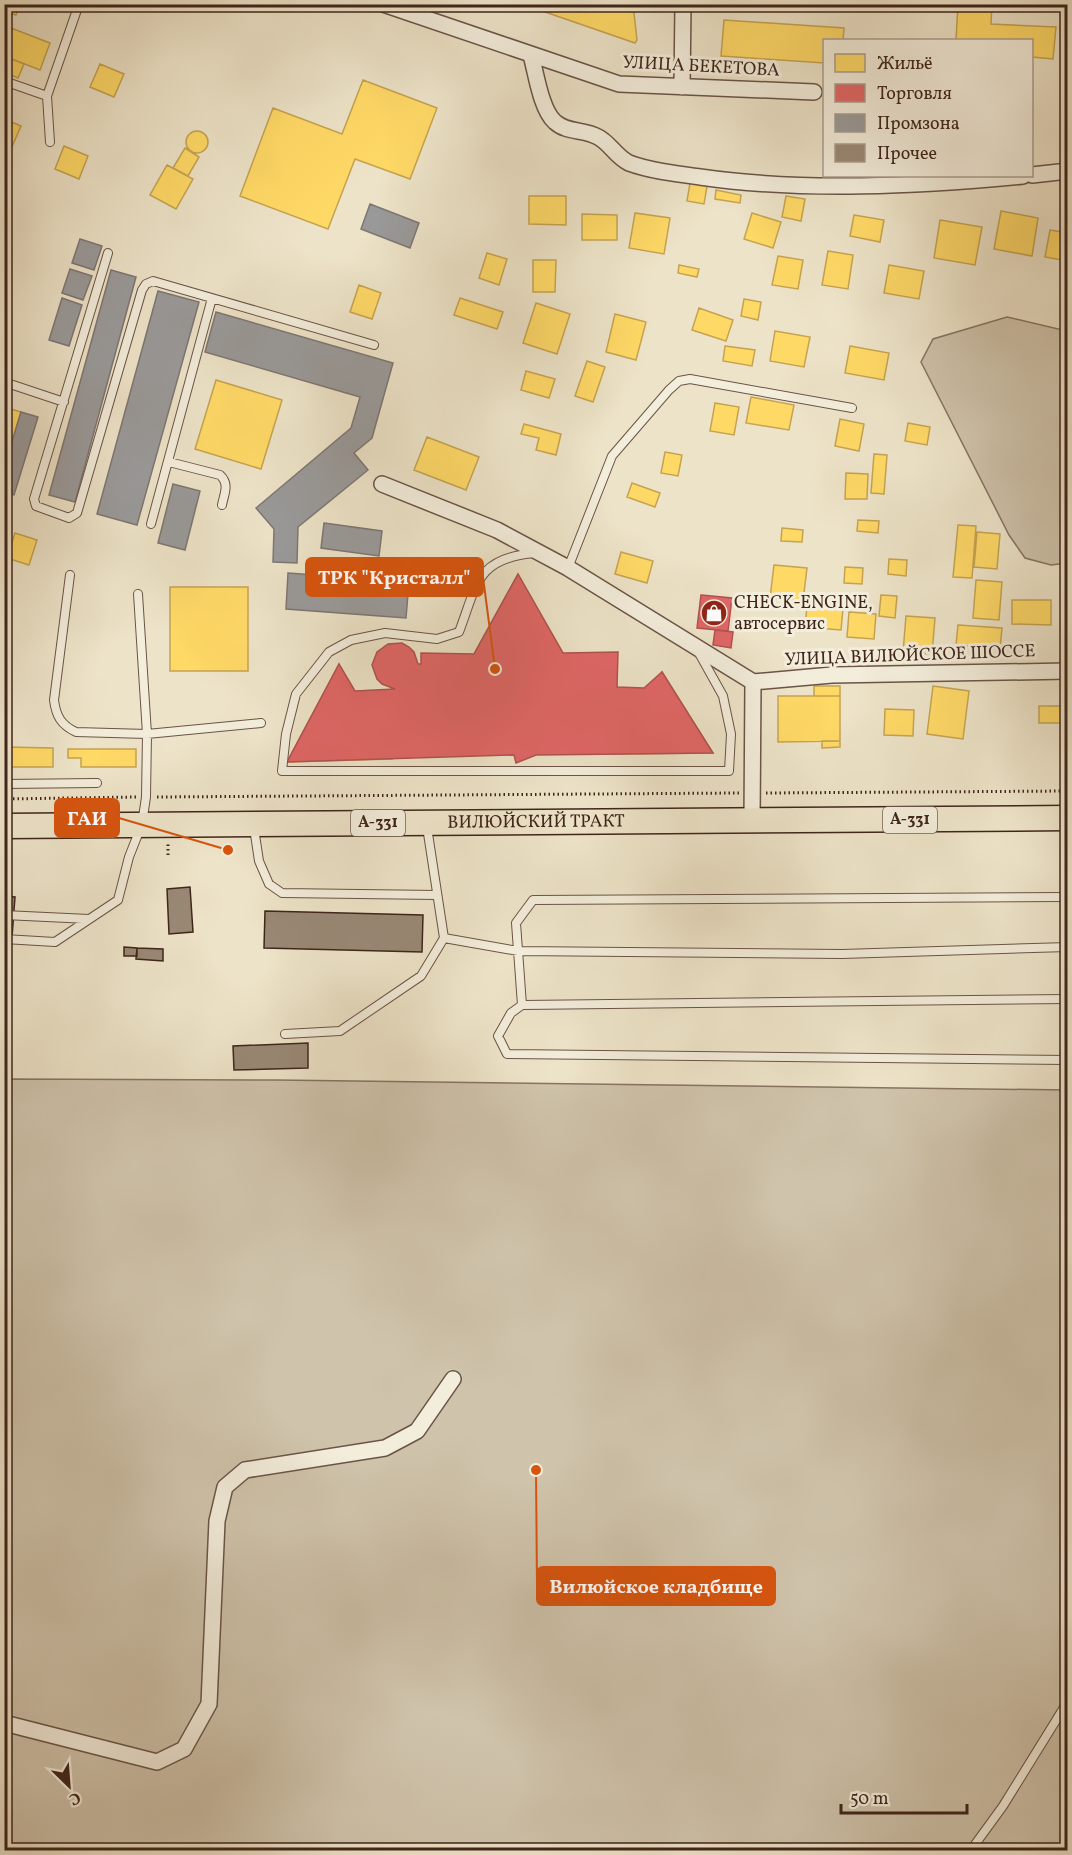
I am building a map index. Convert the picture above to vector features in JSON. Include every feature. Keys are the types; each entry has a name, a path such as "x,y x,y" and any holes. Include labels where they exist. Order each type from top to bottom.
{"main road":[{"name":"ВИЛЮЙСКИЙ ТРАКТ","path":"4,826 1068,818"}],"street":[{"name":"УЛИЦА БЕКЕТОВА","path":"383,4 619,84 814,92"},
{"path":"682,87 683,4"},
{"path":"531,54 546,111 554,122 564,128 595,135 605,141 626,162 644,167 711,179 792,185 878,186 1011,177"},
{"path":"1033,175 1068,171"},
{"path":"382,484 497,530 568,568 753,682 752,822"},
{"name":"УЛИЦА ВИЛЮЙСКОЕ ШОССЕ","path":"753,682 832,675 1068,671"},
{"path":"4,1723 157,1762 184,1749 209,1704 217,1521 225,1487 245,1470 385,1448 417,1431 453,1379"}],"lane":[{"path":"50,142 47,96 79,4"},
{"path":"4,81 47,96"},
{"path":"108,252 34,499 36,506 69,518 77,513 142,290 146,284 153,281 374,345"},
{"path":"151,524 213,298"},
{"path":"568,568 612,456 678,381 690,379 852,408"},
{"path":"4,382 64,402"},
{"path":"169,462 220,475 226,485 222,505"},
{"path":"539,553 514,555 495,563 478,579 459,632 438,639 385,633 351,640 329,652 296,694 286,734 282,771 729,771 731,734 723,696 694,646"},
{"path":"70,575 54,700 61,722 76,732 147,734 261,723"},
{"path":"4,939 55,942 118,900 147,797 147,734 138,594"},
{"path":"4,784 97,783"},
{"path":"285,1034 340,1031 421,976 444,938 426,823"},
{"path":"254,824 259,861 269,884 282,893 437,895"},
{"path":"522,1005 516,923 533,900 1068,897"},
{"path":"4,915 89,919"},
{"path":"444,938 518,951 842,954 1068,947"},
{"path":"1068,999 522,1005 511,1013 498,1036 507,1054 1068,1060"},
{"path":"971,1851 1003,1806 1068,1701"}],"path":[{"path":"4,800 1068,791"}],"shaded area":[{"path":"1007,317 1067,331 1067,563 1051,565 1025,558 1009,535 921,362 933,339"},
{"path":"5,1079 276,1080 1067,1090 1067,1850 5,1850"}],"building: Жильё":[{"path":"4,4 20,4 16,15 4,11"},
{"path":"522,4 633,4 637,40 635,43"},
{"path":"958,4 992,4 991,24 1056,27 1053,59 1033,57 1033,39 956,39"},
{"path":"724,20 844,28 843,39 823,39 823,63 721,56"},
{"path":"11,28 50,43 40,70 4,56 4,45"},
{"path":"4,56 24,64 18,78 4,72"},
{"path":"100,64 124,74 114,97 90,87"},
{"path":"363,80 437,108 410,179 355,159 328,229 240,196 273,108 342,134"},
{"path":"4,119 21,126 11,149 4,146"},
{"path":"193,131 201,131 208,138 208,146 201,153 193,153 186,146 186,138"},
{"path":"64,146 88,156 79,179 55,169"},
{"path":"185,148 199,157 188,176 173,168"},
{"path":"167,165 193,179 176,209 150,195"},
{"path":"690,183 707,186 704,204 687,201"},
{"path":"716,190 741,195 740,203 715,199"},
{"path":"529,196 566,196 566,225 529,224"},
{"path":"786,196 805,199 801,221 782,217"},
{"path":"1001,211 1038,218 1032,256 994,249"},
{"path":"635,213 670,218 664,254 629,248"},
{"path":"752,213 781,222 773,248 744,239"},
{"path":"582,214 617,215 617,240 582,240"},
{"path":"854,215 884,220 880,242 850,236"},
{"path":"940,220 982,227 975,265 934,258"},
{"path":"1050,230 1068,233 1068,261 1045,257"},
{"path":"828,251 853,255 848,289 822,285"},
{"path":"487,253 507,259 499,285 479,278"},
{"path":"778,256 803,260 798,289 772,285"},
{"path":"533,260 556,260 555,292 533,292"},
{"path":"679,265 699,269 697,277 678,273"},
{"path":"889,265 924,271 919,299 884,293"},
{"path":"359,285 381,293 372,319 350,312"},
{"path":"460,298 503,312 497,329 454,315"},
{"path":"744,299 761,302 758,320 741,316"},
{"path":"536,303 570,314 557,354 523,343"},
{"path":"699,308 733,320 726,341 692,330"},
{"path":"615,314 646,322 636,360 606,352"},
{"path":"775,331 810,337 804,367 770,361"},
{"path":"725,346 755,350 752,366 723,361"},
{"path":"850,346 889,353 884,380 845,373"},
{"path":"587,361 605,367 593,402 575,396"},
{"path":"526,371 555,379 549,398 521,390"},
{"path":"216,380 282,400 261,469 195,449"},
{"path":"751,397 794,405 789,430 746,423"},
{"path":"715,403 739,407 734,435 710,431"},
{"path":"4,407 21,412 4,468"},
{"path":"840,419 864,424 859,451 835,446"},
{"path":"908,423 930,427 927,445 905,441"},
{"path":"524,424 561,434 556,455 536,450 539,438 521,434"},
{"path":"427,437 479,457 466,490 414,470"},
{"path":"665,452 682,455 678,476 661,473"},
{"path":"874,454 887,455 884,494 871,493"},
{"path":"846,473 868,474 867,499 845,499"},
{"path":"632,483 660,493 655,507 627,497"},
{"path":"858,520 879,521 878,533 857,531"},
{"path":"958,525 976,526 972,578 953,577"},
{"path":"782,528 803,530 802,542 781,541"},
{"path":"977,532 1000,534 997,569 974,567"},
{"path":"15,533 37,540 29,565 7,558"},
{"path":"621,552 653,561 647,583 615,574"},
{"path":"889,559 907,560 906,576 888,574"},
{"path":"774,565 807,568 803,601 770,598"},
{"path":"845,567 863,568 862,584 844,583"},
{"path":"518,574 563,653 474,654"},
{"path":"976,580 1002,582 999,620 973,618"},
{"path":"170,587 248,587 248,671 170,671"},
{"path":"808,595 844,598 841,630 805,627"},
{"path":"881,595 897,596 895,618 879,616"},
{"path":"1063,596 1068,596 1068,618 1063,618"},
{"path":"1012,600 1051,600 1051,625 1012,624"},
{"path":"849,612 876,614 874,639 847,637"},
{"path":"906,616 935,618 932,654 903,652"},
{"path":"958,625 1002,628 1000,649 956,645"},
{"path":"339,664 392,759 287,762"},
{"path":"662,672 713,753 615,754"},
{"path":"814,686 840,686 840,696 814,696"},
{"path":"933,686 969,691 963,739 927,734"},
{"path":"778,696 840,696 840,741 778,742"},
{"path":"1039,706 1068,706 1068,723 1039,723"},
{"path":"885,709 914,710 913,736 884,735"},
{"path":"822,741 840,741 840,747 822,748"},
{"path":"4,747 53,748 53,767 4,767"},
{"path":"68,749 136,749 136,767 81,767 81,758 68,758"}],"building: Торговля":[{"path":"518,574 563,653 618,652 617,687 644,688 662,672 713,753 536,755 516,763 514,755 287,762 339,664 355,691 395,689 382,684 377,679 372,665 377,652 388,644 402,643 409,647 414,652 418,664 421,664 421,653 474,654"},
{"name":"CHECK-ENGINE, автосервис","path":"701,595 732,598 728,631 697,628"},
{"path":"715,630 733,632 731,648 713,645"},
{"path":"4,950 11,951 8,979 4,979"}],"building: Промзона":[{"path":"370,204 419,223 410,248 361,229"},
{"path":"80,239 102,246 94,270 72,263"},
{"path":"70,269 92,276 83,300 62,293"},
{"path":"111,270 136,277 75,502 49,495"},
{"path":"158,291 199,302 137,525 97,514"},
{"path":"62,298 82,305 69,346 49,340"},
{"path":"216,312 393,363 372,438 354,453 368,470 298,527 297,563 273,562 274,529 256,508 351,428 360,397 205,352"},
{"path":"21,412 38,417 14,495 4,493 4,468"},
{"path":"173,484 200,491 185,550 158,543"},
{"path":"324,523 382,531 379,556 321,548"},
{"path":"288,573 409,582 406,618 286,609"}],"building: Прочее":[{"path":"190,887 193,932 169,934 167,889"},
{"path":"4,896 15,897 11,951 4,950"},
{"path":"265,911 423,915 422,952 264,948"},
{"path":"124,947 137,948 137,956 124,956"},
{"path":"137,948 163,949 163,961 136,959"},
{"path":"308,1043 308,1068 234,1070 233,1046"}],"place":[{"name":"CHECK-ENGINE, автосервис","path":"714,613"},
{"name":"ТРК \"Кристалл\"","path":"495,669"},
{"name":"ГАИ","path":"228,850"},
{"name":"Вилюйское кладбище","path":"536,1470"}]}
